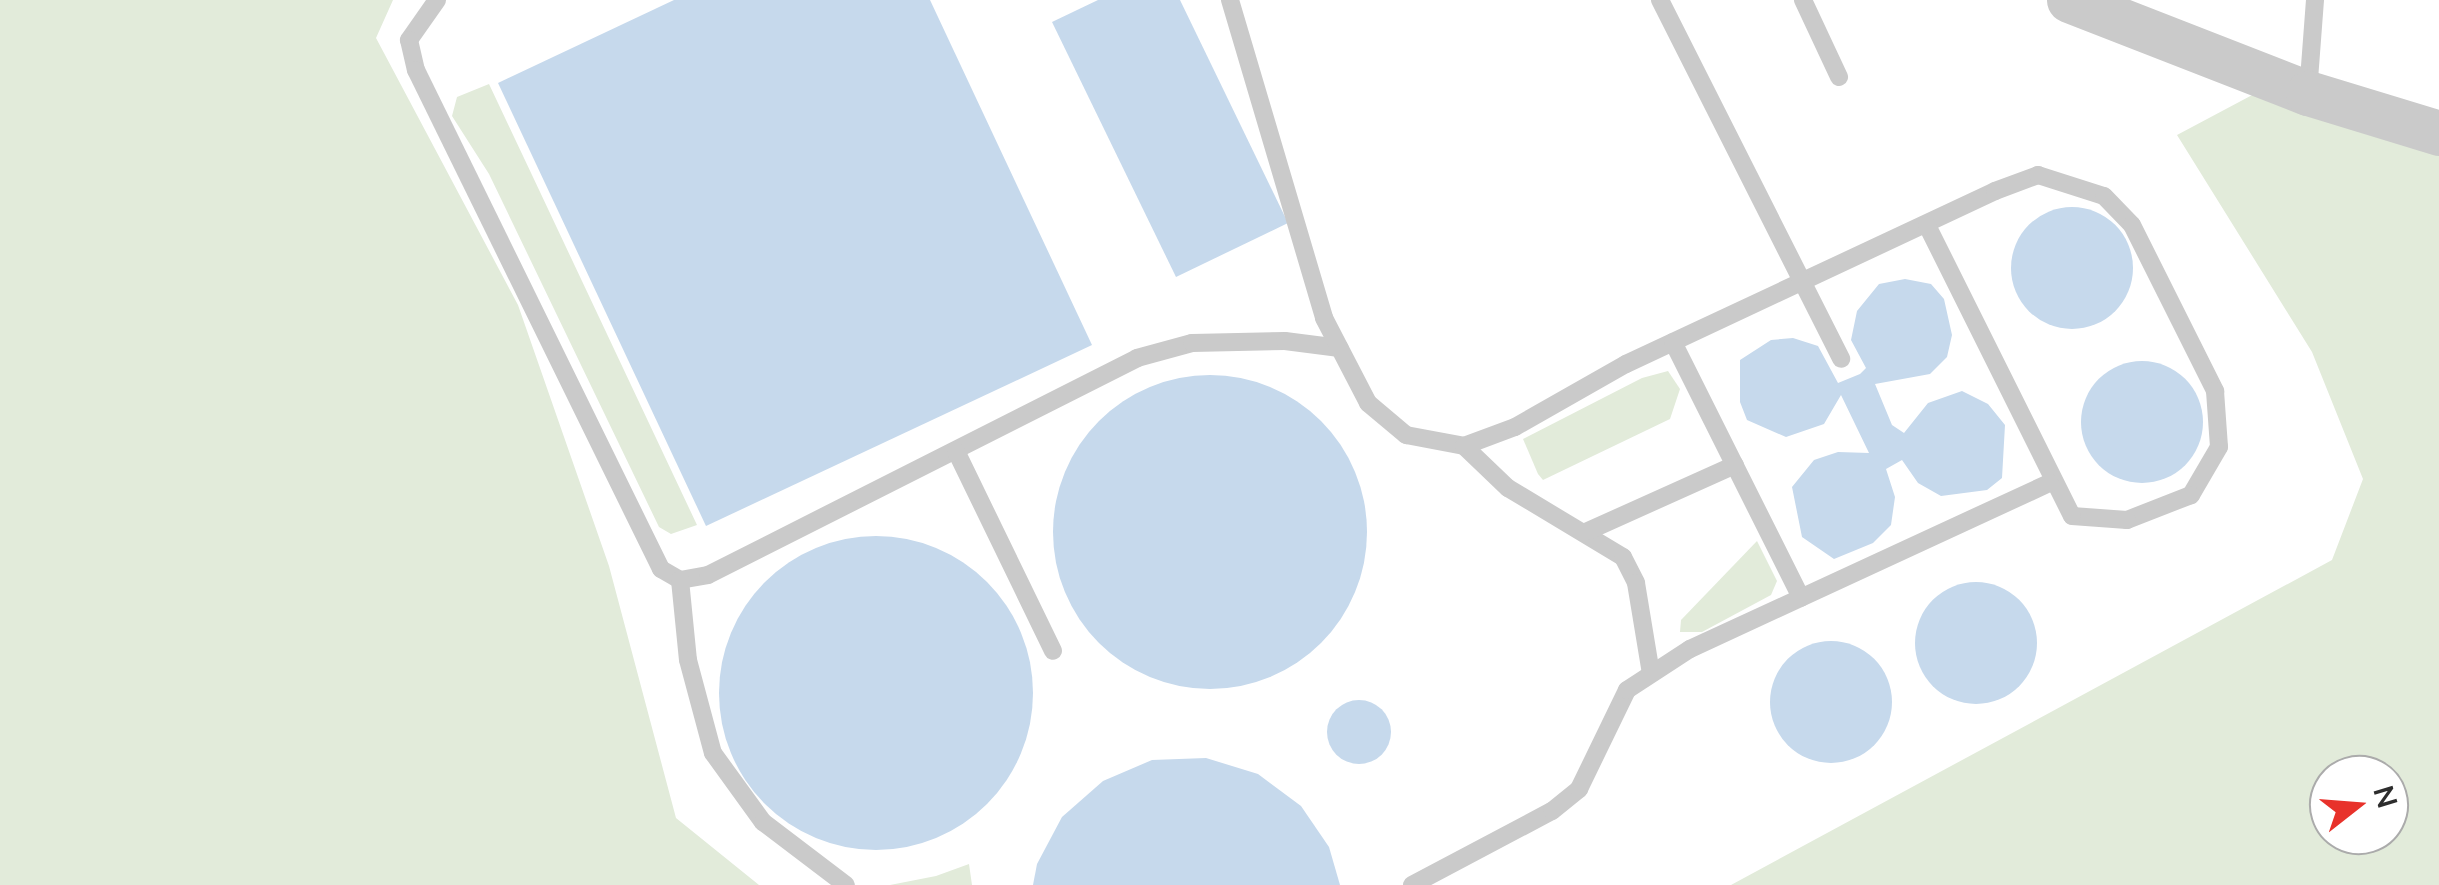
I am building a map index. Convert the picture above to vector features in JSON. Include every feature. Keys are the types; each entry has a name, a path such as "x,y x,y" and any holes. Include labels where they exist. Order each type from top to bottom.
{"street":[{"path":"2068,0 2308,93 2439,134"}],"lane":[{"path":"438,0 409,40 416,70 661,569 680,580 708,575 1137,358 1192,342 1285,340 1340,348"},
{"path":"1230,0 1324,318 1368,402 1406,436 1464,446 1516,427 1673,342 1927,225 2038,175 2104,196 2132,225 2216,390 2219,447 2191,496 2156,514 2087,522 2072,516 2050,483 1927,225"},
{"path":"1660,0 1800,284 1842,359"},
{"path":"1803,0 1840,77"},
{"path":"2308,93 2315,0"},
{"path":"1673,342 1802,598"},
{"path":"1464,446 1508,488 1588,531 1622,557 1636,582 1651,674"},
{"path":"956,451 1053,652"},
{"path":"1588,531 1735,465"},
{"path":"1412,885 1552,812 1579,788 1627,690 1651,674 1802,598 2050,483"},
{"path":"680,580 688,660 713,753 763,822 846,885"}],"green space":[{"path":"0,0 393,0 376,38 518,305 609,566 676,818 759,885 0,885"},
{"path":"489,84 697,525 671,534 659,527 489,174 452,116 457,97"},
{"path":"2256,93 2439,155 2439,885 1731,885 2332,560 2363,479 2312,352 2177,135"},
{"path":"1668,371 1680,389 1670,419 1543,480 1538,474 1523,439 1642,378"},
{"path":"1757,541 1777,581 1771,595 1702,632 1680,632 1681,620"},
{"path":"969,864 972,885 890,885 936,876"}],"water":[{"path":"674,0 930,0 1092,345 706,526 498,83"},
{"path":"1098,0 1180,0 1288,223 1176,277 1052,22"},
{"path":"2072,207 2095,211 2115,225 2129,245 2133,268 2129,291 2115,311 2095,325 2072,329 2049,325 2029,311 2015,291 2011,268 2015,245 2029,225 2049,211"},
{"path":"1905,279 1931,284 1944,299 1952,335 1947,357 1930,374 1875,384 1892,425 1904,433 1928,403 1962,391 1988,404 2005,425 2002,478 1987,490 1941,496 1918,483 1902,460 1886,469 1895,497 1891,525 1873,543 1834,559 1802,537 1792,487 1814,460 1838,452 1869,453 1841,395 1824,424 1786,437 1747,420 1740,402 1740,360 1771,340 1793,338 1818,346 1838,383 1860,374 1866,368 1851,340 1857,311 1879,284"},
{"path":"2142,361 2166,365 2185,379 2199,398 2203,422 2199,446 2185,465 2166,479 2142,483 2118,479 2099,465 2085,446 2081,422 2085,398 2099,379 2118,365"},
{"path":"1210,375 1241,378 1270,387 1321,421 1355,472 1364,501 1364,563 1355,592 1321,643 1270,677 1241,686 1210,689 1179,686 1150,677 1099,643 1065,592 1056,563 1053,532 1056,501 1065,472 1099,421 1150,387 1179,378"},
{"path":"876,536 907,539 936,548 987,582 1021,633 1030,662 1030,724 1021,753 987,804 936,838 907,847 876,850 845,847 816,838 765,804 731,753 722,724 719,693 722,662 731,633 765,582 816,548 845,539"},
{"path":"1976,582 2000,586 2019,600 2033,619 2037,643 2033,667 2019,686 2000,700 1976,704 1952,700 1933,686 1919,667 1915,643 1919,619 1933,600 1952,586"},
{"path":"1831,641 1855,645 1874,659 1888,678 1892,702 1888,726 1874,745 1855,759 1831,763 1807,759 1788,745 1774,726 1770,702 1774,678 1788,659 1807,645"},
{"path":"1359,700 1382,709 1391,732 1382,755 1359,764 1336,755 1327,732 1336,709"},
{"path":"1206,758 1258,774 1301,806 1329,847 1340,885 1033,885 1037,864 1062,817 1103,781 1152,760"}]}
